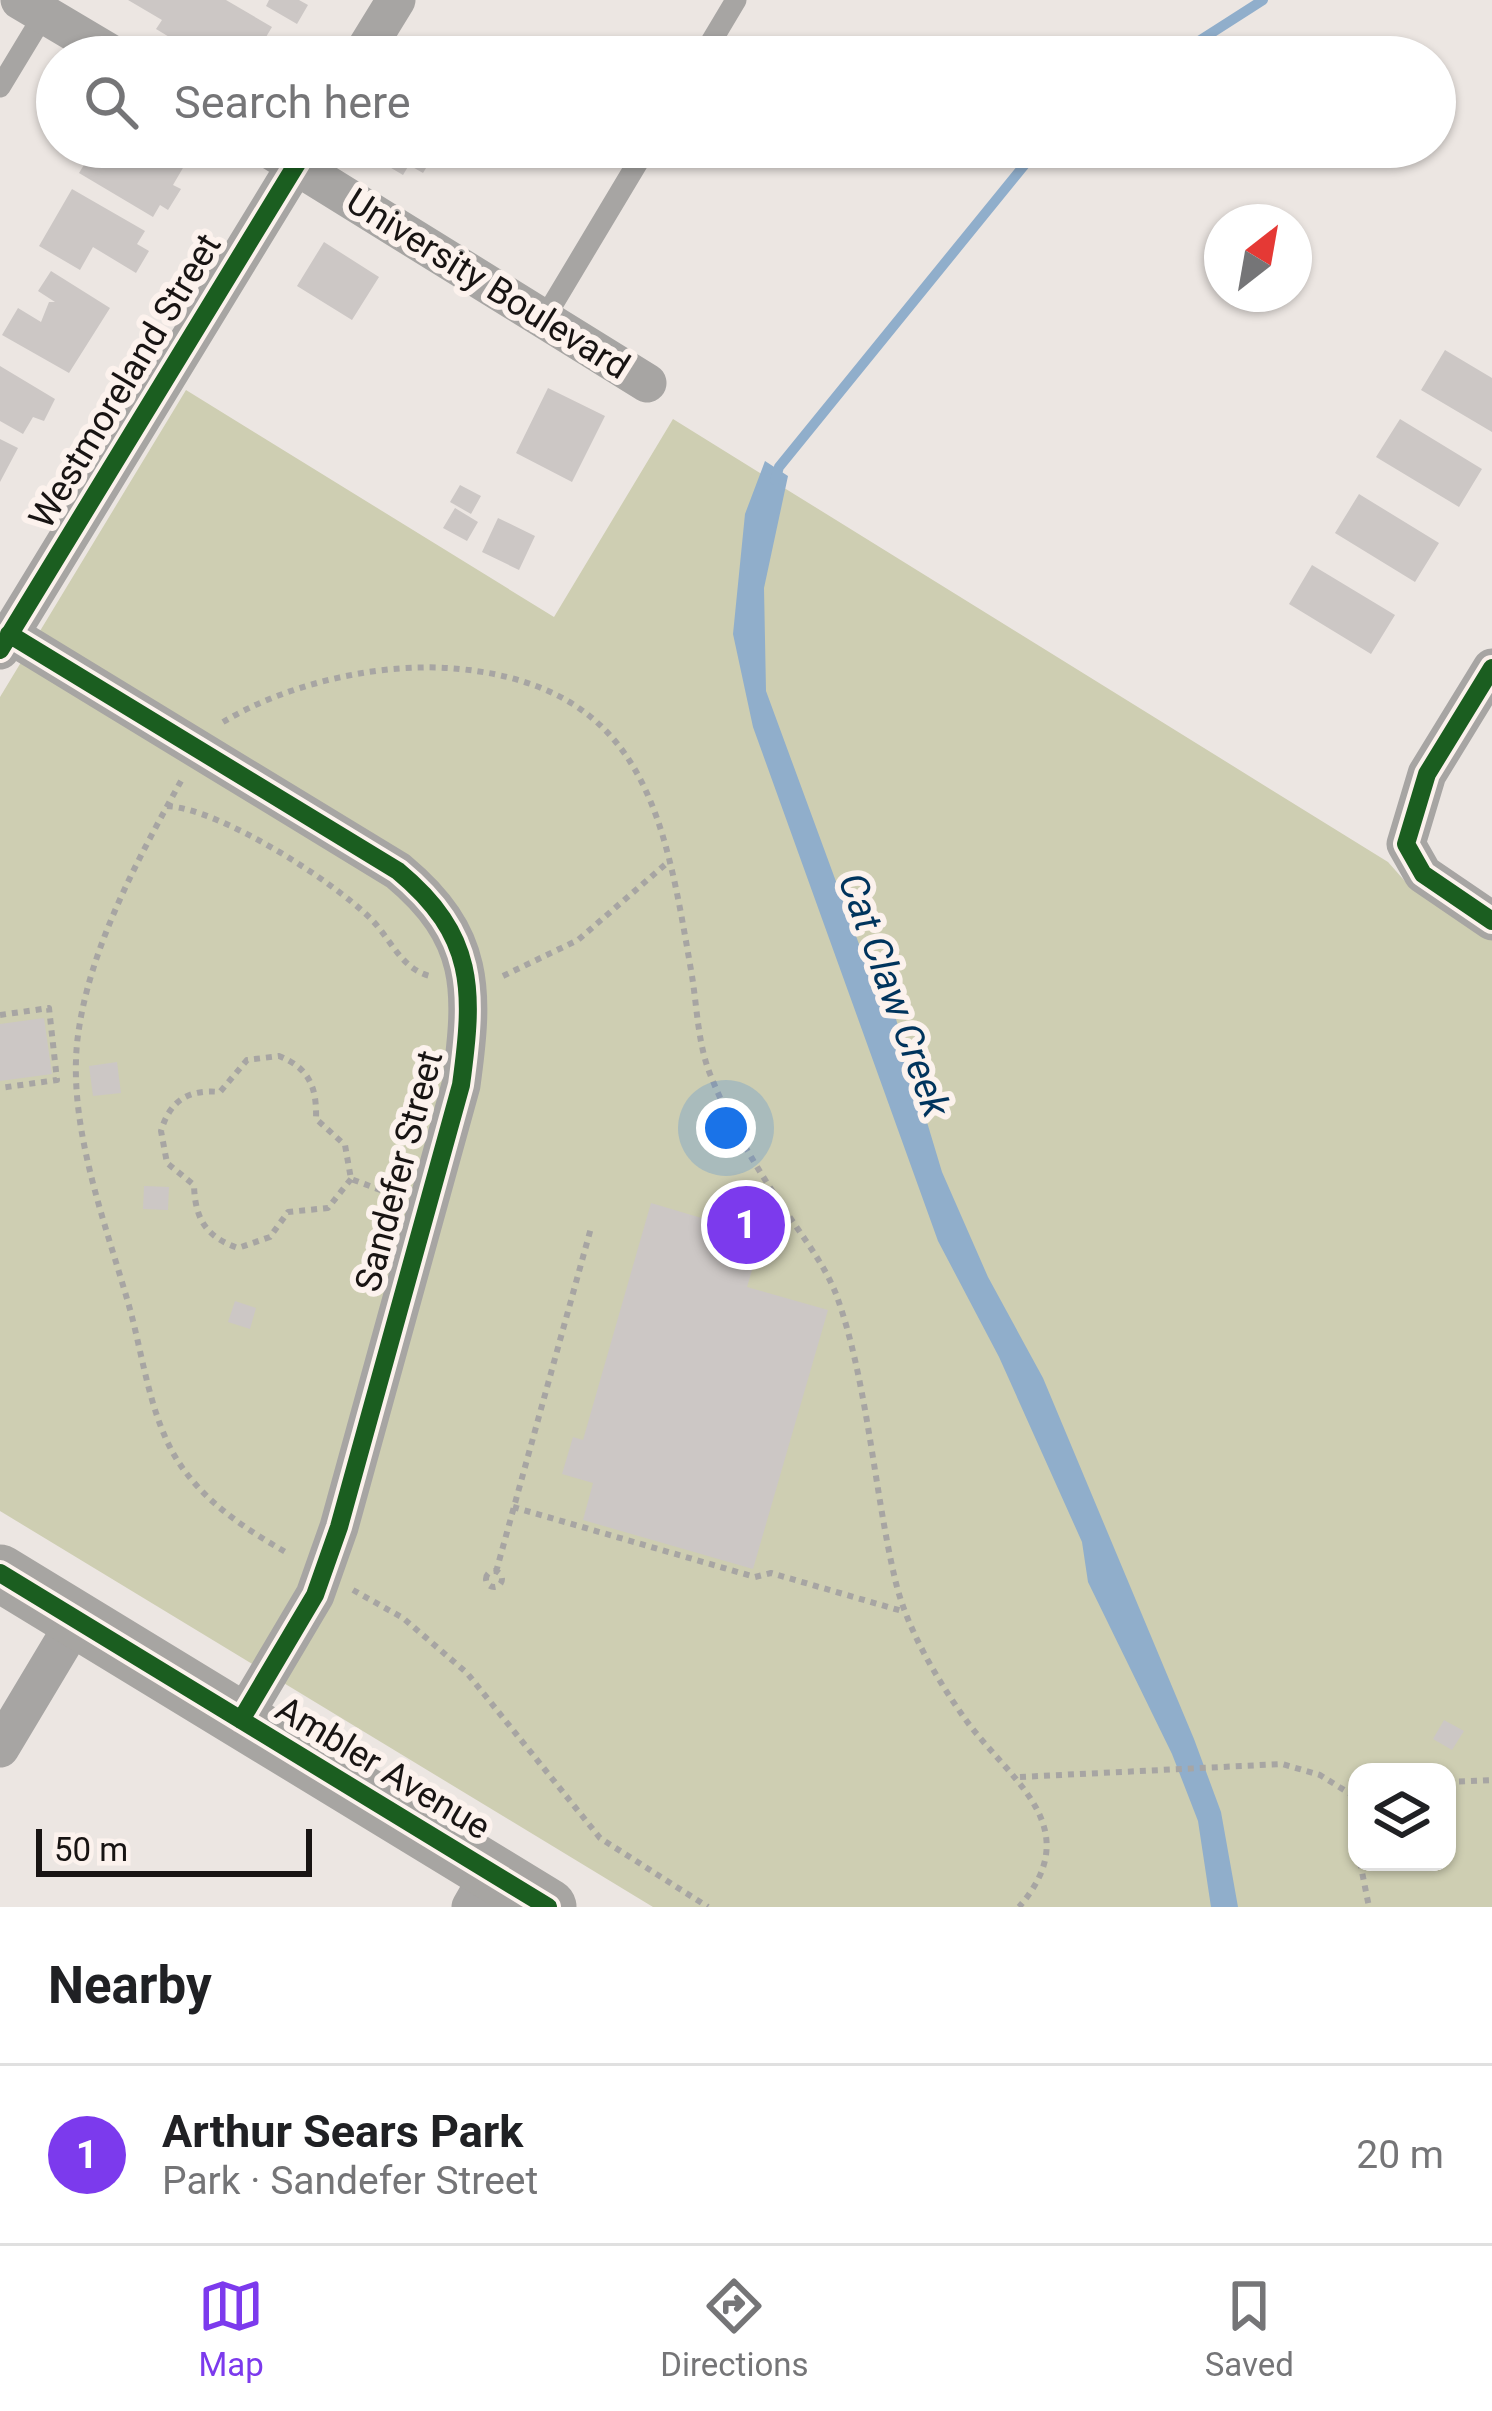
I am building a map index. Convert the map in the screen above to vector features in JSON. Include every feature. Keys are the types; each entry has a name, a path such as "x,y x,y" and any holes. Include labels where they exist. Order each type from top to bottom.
{"main road":[{"name":"Ambler Avenue","path":"0,1573 241,1720 481,1889 548,1907"}],"street":[{"path":"375,36 396,0"},
{"path":"39,5 85,36"},
{"name":"Westmoreland Street","path":"5,642 281,168"},
{"name":"University Boulevard","path":"313,168 647,383"},
{"name":"Sandefer Street","path":"5,642 333,829 426,894 448,919 465,978 470,1023 461,1085 322,1573 285,1650 241,1720"},
{"path":"1492,668 1427,774 1406,844 1424,874 1492,921"},
{"path":"0,1748 76,1621"}],"lane":[{"path":"714,36 736,0"},
{"path":"0,87 39,5"},
{"path":"544,319 634,168"}],"path":[{"path":"708,1907 599,1838 508,1721 430,1639 247,1530 203,1493 174,1454 158,1418 91,1165 80,1101 78,1035 105,940 167,806 199,749 220,724 244,710 375,671 431,666 488,672 545,689 604,724 632,757 652,801 708,1068 736,1134 835,1292 902,1610 964,1717 1020,1778 1048,1844 1043,1871 1019,1907"},
{"path":"167,806 212,817 352,902 410,968 424,975 514,975 578,940 667,863"},
{"path":"0,1016 49,1008 57,1079 0,1088"},
{"path":"279,1056 298,1065 312,1083 316,1119 345,1145 351,1179 328,1208 288,1211 270,1238 238,1248 215,1238 200,1221 194,1185 167,1163 160,1131 179,1099 198,1091 220,1092 248,1060 279,1056"},
{"path":"351,1179 426,1206"},
{"path":"496,1572 591,1228"},
{"path":"513,1507 755,1576 771,1573 902,1610"},
{"path":"1020,1778 1282,1764 1320,1775 1348,1792"},
{"path":"1456,1782 1492,1780"},
{"path":"1362,1871 1369,1907"}],"green space":[{"path":"186,390 554,617 673,419 1388,862 1411,888 1492,940 1492,1907 653,1907 0,1511 0,697"}],"water":[{"path":"765,461 788,476 764,588 766,691 863,955 896,1019 942,1172 988,1277 1043,1378 1194,1739 1221,1812 1238,1907 1211,1907 1198,1821 1172,1754 1088,1582 1082,1542 999,1357 938,1241 753,727 733,634 745,514"}],"building":[{"path":"128,0 226,0 272,27 267,36 168,36 156,29 162,20"},
{"path":"269,0 299,0 308,5 297,24 266,6"},
{"path":"82,168 183,168 173,185 181,189 168,210 160,205 153,217 79,173"},
{"path":"72,189 145,231 137,244 149,251 136,273 93,247 80,270 39,246"},
{"path":"324,242 379,277 352,320 297,286"},
{"path":"51,271 110,308 69,373 2,335 18,308 41,322 49,302 55,302 38,291"},
{"path":"1445,350 1492,378 1492,432 1421,390"},
{"path":"0,366 55,399 44,421 33,417 23,434 0,421"},
{"path":"548,388 605,416 572,482 516,453"},
{"path":"1400,419 1482,469 1459,507 1376,457"},
{"path":"0,439 18,448 0,482"},
{"path":"460,485 481,496 471,514 450,502"},
{"path":"1359,494 1439,543 1415,582 1335,533"},
{"path":"455,508 478,522 467,541 443,528"},
{"path":"498,518 535,536 519,570 482,552"},
{"path":"1312,565 1395,615 1371,654 1289,604"},
{"path":"44,1018 52,1074 0,1081 0,1024"},
{"path":"117,1062 121,1093 93,1096 89,1066"},
{"path":"144,1186 169,1187 168,1210 143,1209"},
{"path":"651,1203 762,1236 747,1287 828,1310 753,1569 583,1520 593,1483 562,1474 573,1437 583,1440"},
{"path":"235,1301 256,1308 250,1329 228,1322"},
{"path":"1444,1720 1464,1731 1452,1750 1433,1739"}],"waterway":[{"name":"Cat Claw Creek","path":"1207,36 1263,0"},
{"name":"Cat Claw Creek","path":"775,480 779,467 1022,168"}],"cycle path":[{"path":"0,650 294,168"},
{"path":"9,634 398,871 443,918 464,967 468,1021 461,1085 339,1527 315,1595 241,1720"},
{"path":"1492,668 1427,774 1406,844 1423,874 1492,921"},
{"path":"0,1573 548,1907"}],"place":[{"name":"Arthur Sears Park","path":"746,1225"}]}
